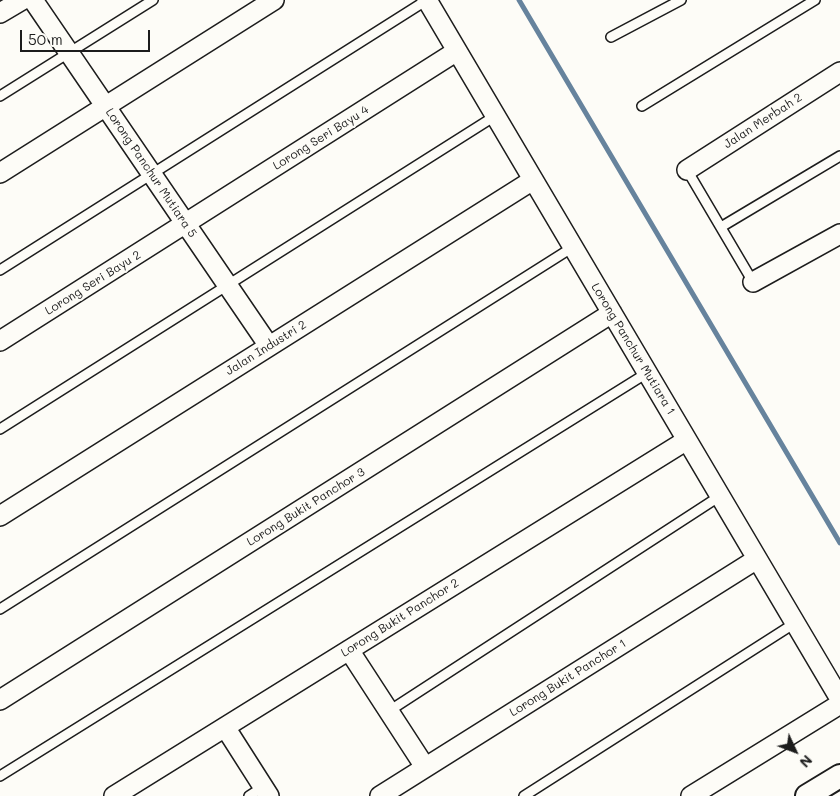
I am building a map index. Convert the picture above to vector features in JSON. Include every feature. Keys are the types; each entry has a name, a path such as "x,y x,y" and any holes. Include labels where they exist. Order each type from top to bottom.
{"street":[{"path":"0,13 22,0"},
{"name":"Lorong Panchur Mutiara 5","path":"33,0 269,346"},
{"path":"0,173 274,0"},
{"name":"Lorong Panchur Mutiara 1","path":"427,0 840,699"},
{"name":"Lorong Seri Bayu 4","path":"186,224 457,51"},
{"name":"Jalan Merbah 2","path":"687,170 840,72"},
{"name":"Jalan Industri 2","path":"0,516 533,180"},
{"name":"Lorong Seri Bayu 2","path":"0,342 186,224"},
{"path":"753,282 839,236"},
{"name":"Lorong Bukit Panchor 3","path":"0,700 612,314"},
{"name":"Lorong Bukit Panchor 2","path":"114,796 687,440"},
{"name":"Lorong Bukit Panchor 1","path":"380,796 757,559"},
{"path":"349,650 425,767"},
{"path":"691,796 840,704"},
{"path":"224,727 260,793"},
{"path":"807,796 840,776"}],"lane":[{"path":"0,96 154,0"},
{"path":"0,270 427,0"},
{"path":"611,37 681,0"},
{"path":"642,106 815,0"},
{"path":"0,429 495,116"},
{"path":"721,228 840,156"},
{"path":"687,170 753,282"},
{"path":"0,609 573,248"},
{"path":"0,776 647,374"},
{"path":"389,710 720,496"},
{"path":"524,796 795,623"}],"waterway":[{"path":"519,0 840,543"}]}
